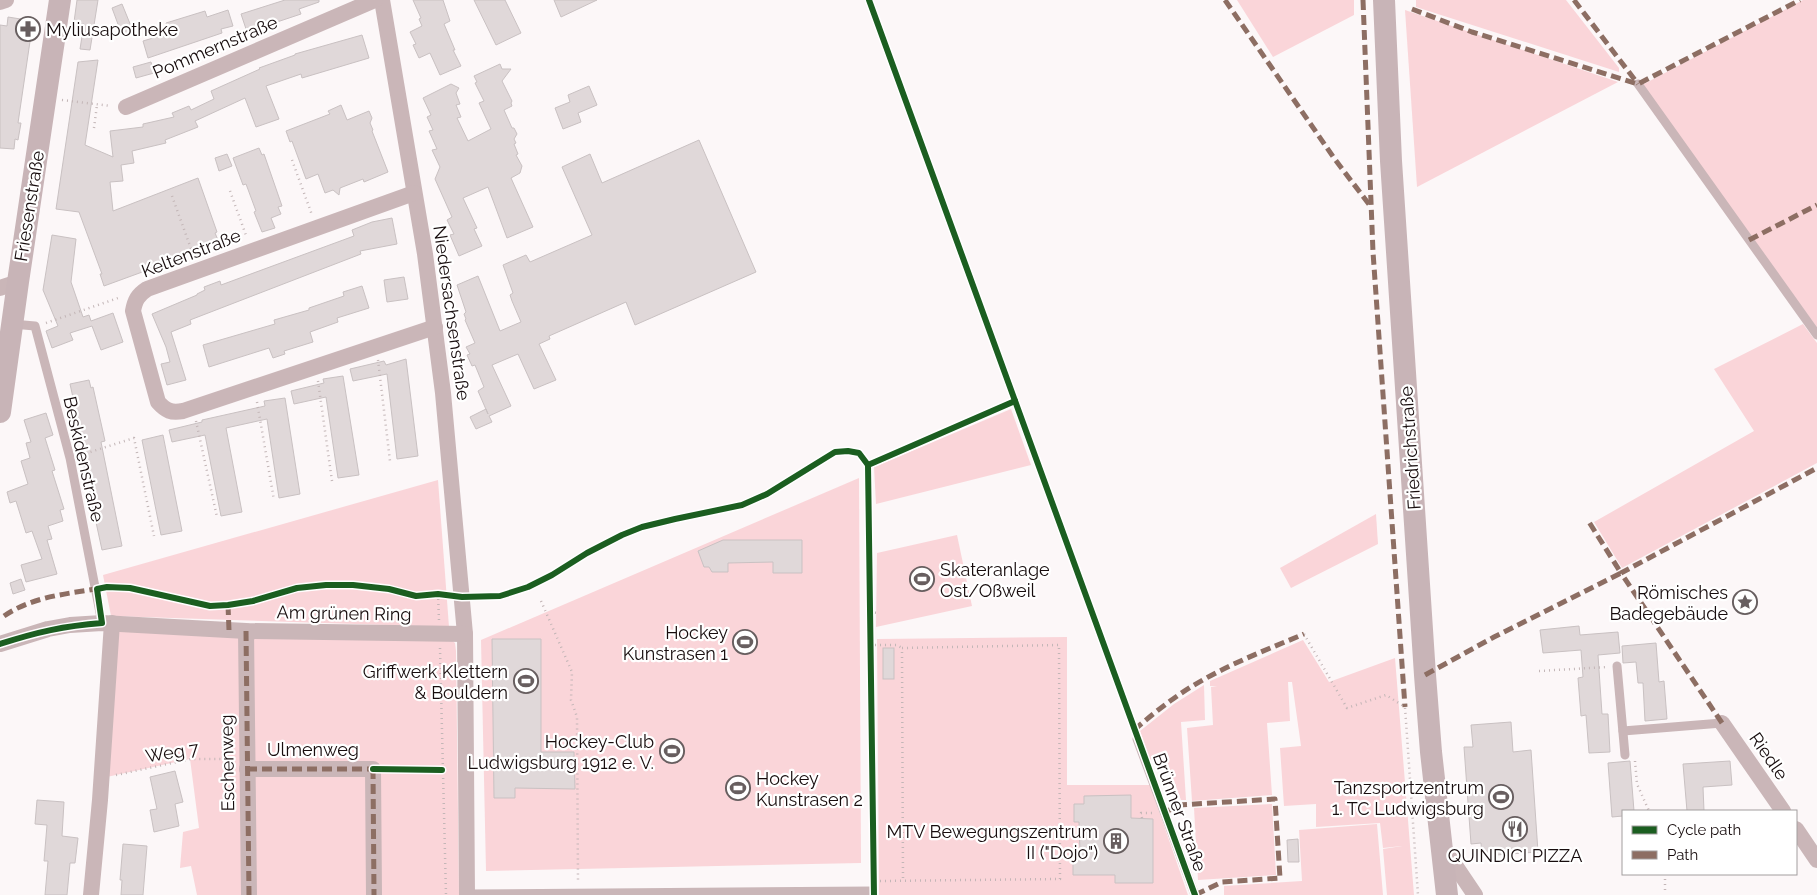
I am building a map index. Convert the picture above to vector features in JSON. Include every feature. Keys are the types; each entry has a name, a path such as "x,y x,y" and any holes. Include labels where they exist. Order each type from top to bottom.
{"main road":[{"name":"Friesenstraße","path":"0,412 12,324 9,285 46,98 60,0"},
{"name":"Friedrichstraße","path":"1384,0 1391,161 1424,665 1431,752 1447,895"}],"street":[{"path":"0,2 6,0"},
{"name":"Pommernstraße","path":"126,107 375,0"},
{"name":"Niedersachsenstraße","path":"382,0 425,254 443,393 465,634 467,894"},
{"name":"Keltenstraße","path":"414,193 147,289 134,301 133,311 158,402 165,410 173,412 194,408 435,327"},
{"path":"91,895 100,800 107,623"},
{"name":"Am grünen Ring","path":"0,644 48,629 70,625 107,623 246,631 465,634"},
{"name":"Eschenweg","path":"246,631 249,895"},
{"name":"Riedle","path":"1722,723 1782,810"},
{"name":"Ulmenweg","path":"247,764 373,769 374,895"},
{"path":"1797,830 1817,860"},
{"path":"1443,848 1475,895"}],"lane":[{"path":"1638,84 1817,334"},
{"path":"12,324 35,326"},
{"name":"Beskidenstraße","path":"35,326 70,458 107,623"},
{"path":"1617,666 1625,755"},
{"path":"1623,732 1722,723"},
{"name":"Brünner Straße","path":"1138,739 1195,895"},
{"path":"467,894 873,886"}],"path":[{"path":"46,98 126,107"},
{"path":"94,128 97,105"},
{"path":"292,160 317,228"},
{"path":"230,191 252,251"},
{"path":"172,196 199,270"},
{"path":"35,326 147,289"},
{"path":"377,346 390,461"},
{"path":"316,367 332,481"},
{"path":"254,388 274,500"},
{"path":"194,408 217,517"},
{"path":"70,458 134,438 154,536"},
{"path":"438,594 446,895"},
{"path":"541,601 572,672 571,700 577,716 578,869"},
{"path":"870,612 877,613"},
{"path":"1304,634 1347,708 1386,695 1404,707 1418,895"},
{"path":"870,645 897,645 902,648 1059,645 1060,879 903,881 873,886"},
{"path":"902,648 903,881"},
{"path":"1539,671 1617,666"},
{"path":"1625,755 1634,754 1637,784 1649,810"},
{"path":"1142,818 1142,813 1164,813"},
{"path":"1665,875 1665,894"}],"shaded area":[{"path":"1237,0 1354,0 1354,15 1273,57"},
{"path":"1416,0 1566,0 1619,68 1619,72 1416,7"},
{"path":"1803,0 1817,0 1817,328 1642,85"},
{"path":"1405,10 1618,82 1417,187"},
{"path":"1803,324 1817,343 1817,463 1622,568 1594,522 1754,431 1714,369"},
{"path":"1011,409 1031,465 876,504 874,467"},
{"name":"Hockey-Club Ludwigsburg 1912 e. V.","path":"859,478 861,863 486,871 481,640"},
{"path":"438,480 449,627 111,616 103,575"},
{"path":"1376,514 1378,544 1291,588 1280,568"},
{"name":"Skateranlage Ost/Oßweil","path":"957,535 972,606 876,627 877,553"},
{"path":"112,623 452,640 455,643 456,651 459,895 197,895 191,866 180,868 183,832 199,828 190,759 102,778"},
{"path":"1067,637 1067,785 1150,785 1188,895 879,895 877,639"},
{"path":"1303,640 1329,682 1395,658 1414,895 1387,895 1383,849 1402,846 1383,848 1380,823 1316,827 1316,804 1284,806 1280,748 1301,746 1292,682 1288,682 1290,721 1267,723 1272,795 1192,801 1187,728 1213,725 1211,687 1217,686 1210,686 1210,681"},
{"path":"1204,685 1205,720 1181,722 1186,800 1181,800 1168,764 1156,758 1150,760 1140,731 1174,704"},
{"path":"1272,804 1276,875 1198,880 1194,808"},
{"path":"1377,824 1383,895 1224,895 1224,886 1302,881 1299,830"}],"building":[{"path":"77,0 98,0 90,50 80,49 84,24 74,22"},
{"path":"285,0 319,0 319,2 299,9 301,14 247,32 241,14"},
{"path":"413,0 443,0 450,21 444,24 461,66 440,75 430,53 419,58 413,45 416,44 410,32 422,26 419,19 421,18"},
{"path":"474,0 505,0 521,33 496,45"},
{"path":"554,0 597,0 561,17"},
{"path":"122,4 133,31 122,35 112,8"},
{"path":"228,10 233,26 221,29 222,33 148,58 143,41 170,33 166,23 205,11 207,17"},
{"path":"8,17 33,21 18,123 21,123 18,140 15,139 14,149 0,148 0,25 7,26"},
{"path":"362,35 369,58 302,78 301,74 266,86 279,119 256,127 245,98 195,121 198,127 165,140 166,143 132,151 134,163 121,165 123,181 110,182 113,211 198,178 217,232 215,233 218,240 185,253 186,256 104,286 100,274 102,274 79,212 56,209 78,62 98,60 85,145 113,157 110,131 143,127 143,124 174,117 172,113 189,106 191,110 214,99 211,91 259,68 295,54"},
{"path":"151,62 154,73 136,78 133,67"},
{"path":"500,64 502,69 511,69 502,81 512,101 512,106 504,110 512,128 514,128 517,134 514,139 516,143 514,144 518,154 516,155 522,166 520,173 511,178 533,227 507,238 488,187 463,198 477,228 474,229 482,246 459,256 450,235 454,234 447,220 452,217 435,179 440,167 432,150 437,149 429,131 433,130 427,117 431,115 423,98 451,84 459,88 456,93 460,104 456,105 461,117 457,118 468,141 491,129 479,103 484,101 475,83 477,82 474,76"},
{"path":"589,86 597,105 578,113 581,122 563,129 555,108 570,102 568,95"},
{"path":"341,105 347,120 369,111 372,118 370,123 372,131 388,172 364,182 363,179 340,188 339,195 333,190 325,193 318,174 306,179 292,141 290,142 286,131 330,114 328,111"},
{"path":"699,140 756,272 635,325 626,302 549,336 550,339 539,344 556,380 534,389 518,354 492,365 511,406 489,416 492,422 476,429 470,417 486,409 478,391 484,387 475,365 472,366 467,355 470,354 466,347 475,343 465,320 464,314 466,312 457,285 478,276 500,331 521,322 510,295 513,293 503,265 526,255 530,262 592,235 562,167 590,154 602,183"},
{"path":"259,148 262,155 264,154 282,206 278,207 281,214 271,218 275,228 262,232 246,184 243,185 233,158"},
{"path":"227,154 232,166 219,171 215,158"},
{"path":"392,218 397,244 360,251 361,254 190,320 191,324 171,332 186,380 167,385 161,364 170,362 166,347 152,314 197,295 205,290 204,287 220,281 221,285 354,236 352,230 372,222"},
{"path":"52,235 76,239 71,282 83,317 89,315 91,321 113,313 123,342 101,350 92,326 70,333 73,340 52,348 46,331 58,326 43,290"},
{"path":"404,277 408,299 387,302 384,280"},
{"path":"362,286 369,308 337,318 338,322 310,332 313,342 284,351 285,354 273,358 269,348 209,367 203,345 275,324 274,320 309,310 309,308 344,296 343,292"},
{"path":"406,359 418,456 397,459 387,374 353,381 350,369 384,361 386,365"},
{"path":"343,376 359,475 338,478 326,397 294,404 291,391 324,383 323,379"},
{"path":"89,380 91,388 93,387 105,441 101,442 122,546 102,550 83,462 87,461 70,384"},
{"path":"285,398 300,494 279,498 267,419 226,428 242,512 221,516 205,435 172,442 169,430 202,422 202,420 265,406 264,401"},
{"path":"46,413 53,435 45,438 55,470 52,471 64,509 60,510 63,521 48,526 52,539 47,540 57,574 26,582 21,565 42,559 32,531 26,533 16,501 10,503 7,492 28,484 21,461 30,458 26,443 31,442 24,420"},
{"path":"163,435 182,531 161,535 142,440"},
{"path":"723,540 802,540 802,573 773,573 773,562 728,563 728,572 712,572 709,567 704,567 698,551"},
{"path":"21,579 25,590 13,594 10,583"},
{"path":"1579,626 1580,635 1618,632 1620,653 1598,655 1602,714 1608,714 1610,752 1589,753 1586,715 1581,716 1578,678 1583,677 1581,650 1543,653 1540,630"},
{"path":"492,639 541,639 541,752 574,752 575,789 515,788 515,798 494,798"},
{"path":"1656,643 1659,682 1664,681 1667,719 1645,721 1643,683 1638,683 1636,662 1623,663 1622,646"},
{"path":"883,648 894,648 894,679 883,679"},
{"name":"Tanzsportzentrum 1. TC Ludwigsburg","path":"1511,722 1513,752 1531,750 1538,852 1482,856 1481,843 1471,844 1464,747 1473,747 1471,725"},
{"path":"1630,761 1634,810 1622,810 1622,816 1612,817 1608,763"},
{"path":"1730,761 1732,785 1703,787 1704,810 1687,810 1683,764"},
{"path":"175,771 183,802 175,804 179,826 154,832 150,810 157,809 150,777"},
{"name":"MTV Bewegungszentrum II (\"Dojo\")","path":"1131,795 1131,818 1153,819 1153,883 1115,883 1115,875 1073,875 1073,851 1080,851 1079,822 1074,822 1074,804 1084,804 1084,796"},
{"path":"37,800 64,802 62,836 78,838 75,863 70,863 67,895 45,895 48,861 44,861 47,825 35,824"},
{"path":"1298,839 1299,862 1288,862 1287,840"},
{"path":"123,844 147,846 143,895 121,895 122,880 120,880"}],"marked path":[{"path":"1225,0 1334,158 1371,207"},
{"path":"1363,0 1373,252 1405,707"},
{"path":"1574,0 1638,84"},
{"path":"1412,9 1472,32 1638,84 1800,0"},
{"path":"1749,240 1817,205"},
{"path":"1722,723 1621,573 1817,468"},
{"path":"1425,675 1494,637 1621,573 1589,522"},
{"path":"4,616 15,609 39,600 101,588"},
{"path":"228,605 229,630"},
{"path":"246,631 249,895"},
{"path":"1134,730 1168,702 1204,679 1304,634"},
{"path":"247,769 377,769"},
{"path":"373,769 374,895"},
{"path":"1164,813 1179,805 1275,799 1280,878 1222,882 1195,895"}],"cycle path":[{"path":"869,0 1195,895"},
{"path":"868,465 1015,401"},
{"path":"0,644 51,630 102,623 97,589 107,587 130,588 210,606 253,601 297,588 326,585 353,585 389,589 416,596 438,594 462,597 500,596 528,587 552,575 587,553 642,527 742,505 767,494 835,452 848,451 859,453 868,465 874,895"},
{"path":"373,769 442,770"}],"place":[{"name":"Myliusapotheke","path":"28,29"},
{"name":"Skateranlage Ost/Oßweil","path":"922,579"},
{"name":"Römisches Badegebäude","path":"1745,602"},
{"name":"Hockey Kunstrasen 1","path":"745,642"},
{"name":"Griffwerk Klettern & Bouldern","path":"526,681"},
{"name":"Hockey-Club Ludwigsburg 1912 e. V.","path":"672,751"},
{"name":"Hockey Kunstrasen 2","path":"738,788"},
{"name":"Tanzsportzentrum 1. TC Ludwigsburg","path":"1501,797"},
{"name":"QUINDICI PIZZA","path":"1515,829"},
{"name":"MTV Bewegungszentrum II (\"Dojo\")","path":"1116,841"}]}
